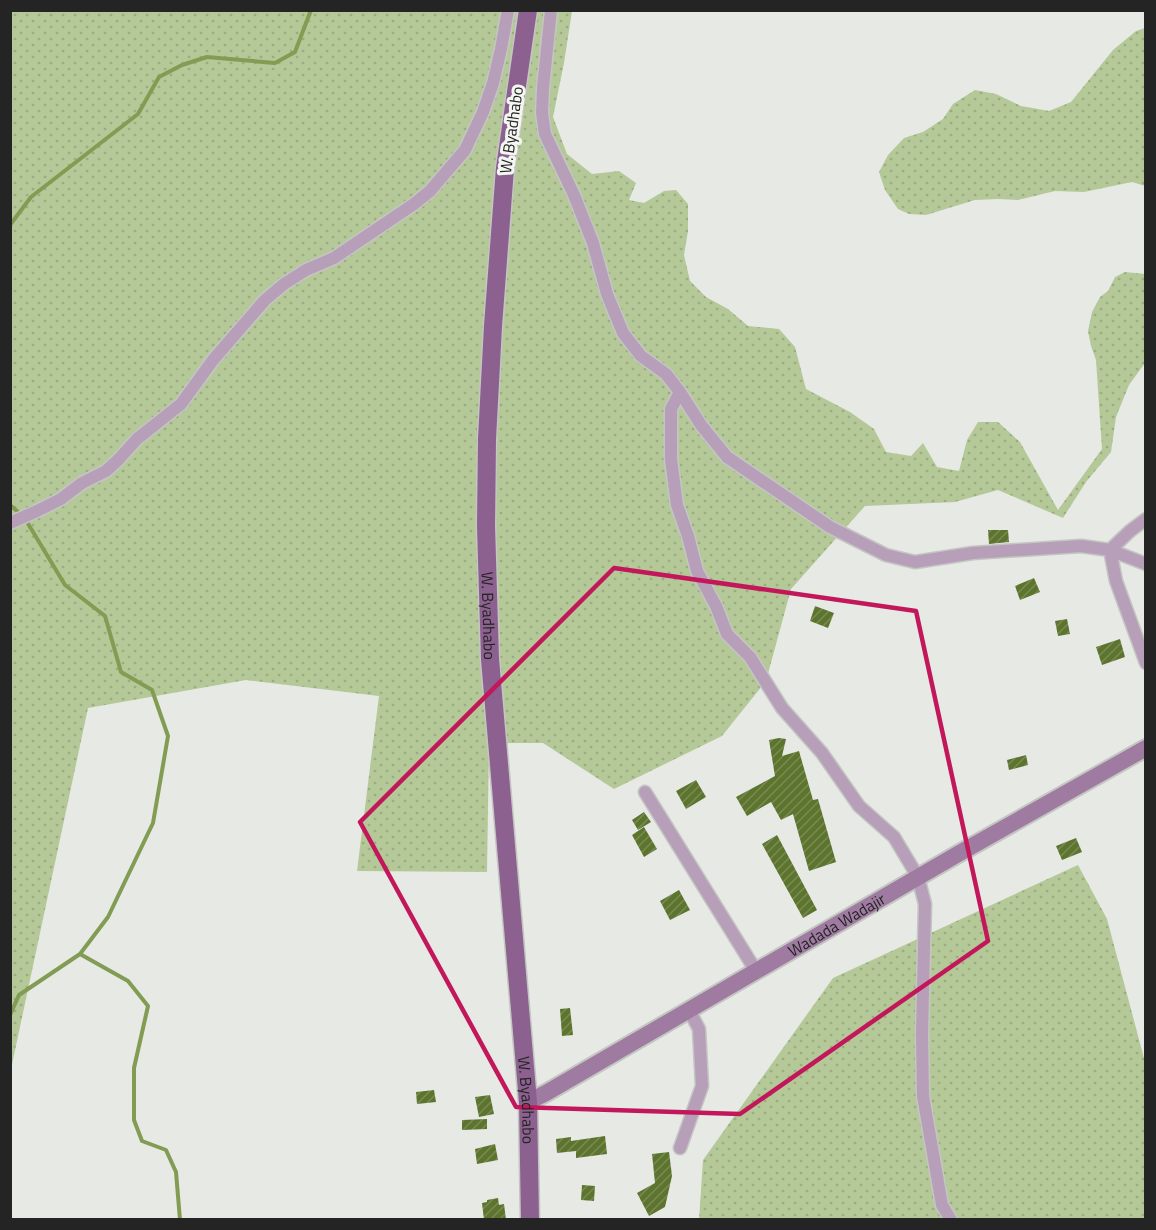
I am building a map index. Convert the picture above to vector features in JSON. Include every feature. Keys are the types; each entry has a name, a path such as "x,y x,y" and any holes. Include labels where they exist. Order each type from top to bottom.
{"main road":[{"name":"W. Byadhabo","path":"528,10 505,168 487,428 486,526 490,659 528,1102 530,1220"}],"street":[{"path":"10,523 61,499 82,483 106,471 136,439 181,404 213,360 265,300 306,270 334,258 430,191 465,150 483,112 493,83 508,10"},
{"path":"551,10 543,88 545,134 574,195 593,243 607,294 622,333 641,356 666,374 701,425 727,457 830,527 886,555 915,561 973,553 1081,546 1110,550 1146,564"},
{"path":"680,392 672,409 670,459 677,505 698,571 727,634 750,657 782,708 822,753 859,806 894,837 918,877 925,904 923,1096 942,1205 951,1220"},
{"path":"1110,550 1146,519"},
{"path":"1110,550 1116,581 1146,663"},
{"name":"Wadada Wadajir","path":"528,1102 1146,748"},
{"path":"645,792 756,971"},
{"path":"680,1148 702,1086 699,1029 689,1010"}],"highlighted area":[{"path":"614,568 916,611 988,941 740,1114 516,1107 360,822"}],"green space":[{"path":"11,11 572,11 553,117 567,154 592,174 619,171 636,183 629,200 644,203 664,191 676,190 688,204 688,231 684,255 690,281 706,297 728,309 748,326 779,329 795,347 806,389 850,412 874,429 886,452 911,456 923,443 937,467 959,471 967,440 978,422 998,422 1020,442 1058,510 1102,449 1096,360 1088,331 1092,312 1100,297 1108,291 1115,277 1125,272 1145,274 1145,363 1129,385 1116,417 1111,452 1086,482 1063,518 998,490 955,502 865,506 791,589 766,681 722,736 614,789 543,743 489,743 487,872 357,871 379,696 246,680 88,708 11,1069"},
{"path":"1145,28 1145,186 1132,182 1084,192 1055,191 1018,200 975,200 926,215 909,214 898,209 885,190 879,172 888,155 904,138 923,132 943,119 953,104 975,90 996,94 1021,106 1049,111 1071,102 1113,50 1136,31"},
{"path":"1078,865 1107,919 1145,1062 1145,1219 699,1220 703,1160 833,978"}],"building":[{"path":"988,530 1008,530 1009,542 989,544"},
{"path":"1034,578 1040,592 1020,600 1015,586"},
{"path":"815,606 834,613 828,628 810,621"},
{"path":"1067,619 1070,634 1058,636 1055,621"},
{"path":"1120,639 1125,657 1102,665 1096,647"},
{"path":"786,739 782,756 799,751 813,800 818,799 836,862 809,871 793,814 781,820 771,802 747,816 736,797 775,776 769,740"},
{"path":"1026,755 1028,765 1009,770 1007,760"},
{"path":"696,780 706,797 686,809 676,791"},
{"path":"644,812 651,822 638,830 632,820"},
{"path":"644,827 657,849 644,857 632,835"},
{"path":"777,835 817,910 803,918 762,844"},
{"path":"1076,838 1082,852 1062,860 1056,846"},
{"path":"679,890 690,910 670,920 660,901"},
{"path":"570,1008 573,1035 562,1036 560,1009"},
{"path":"434,1090 436,1102 417,1104 416,1092"},
{"path":"490,1095 494,1114 479,1117 475,1097"},
{"path":"487,1119 487,1129 462,1130 462,1120"},
{"path":"605,1136 607,1154 576,1158 576,1151 557,1153 556,1139 571,1137 571,1141"},
{"path":"495,1144 498,1160 477,1164 475,1149"},
{"path":"669,1152 672,1176 665,1207 649,1216 637,1193 655,1183 652,1154"},
{"path":"582,1185 595,1186 594,1201 581,1200"},
{"path":"498,1198 499,1205 504,1204 506,1220 484,1220 482,1203"}],"waterway":[{"path":"10,225 31,197 138,114 159,77 182,65 207,57 275,63 295,52 311,10"},
{"path":"10,505 24,517 65,585 105,616 121,672 152,690 168,736 153,823 108,917 80,954 19,995 10,1015"},
{"path":"80,954 128,981 148,1006 134,1068 134,1120 142,1141 166,1150 176,1172 180,1220"}]}
